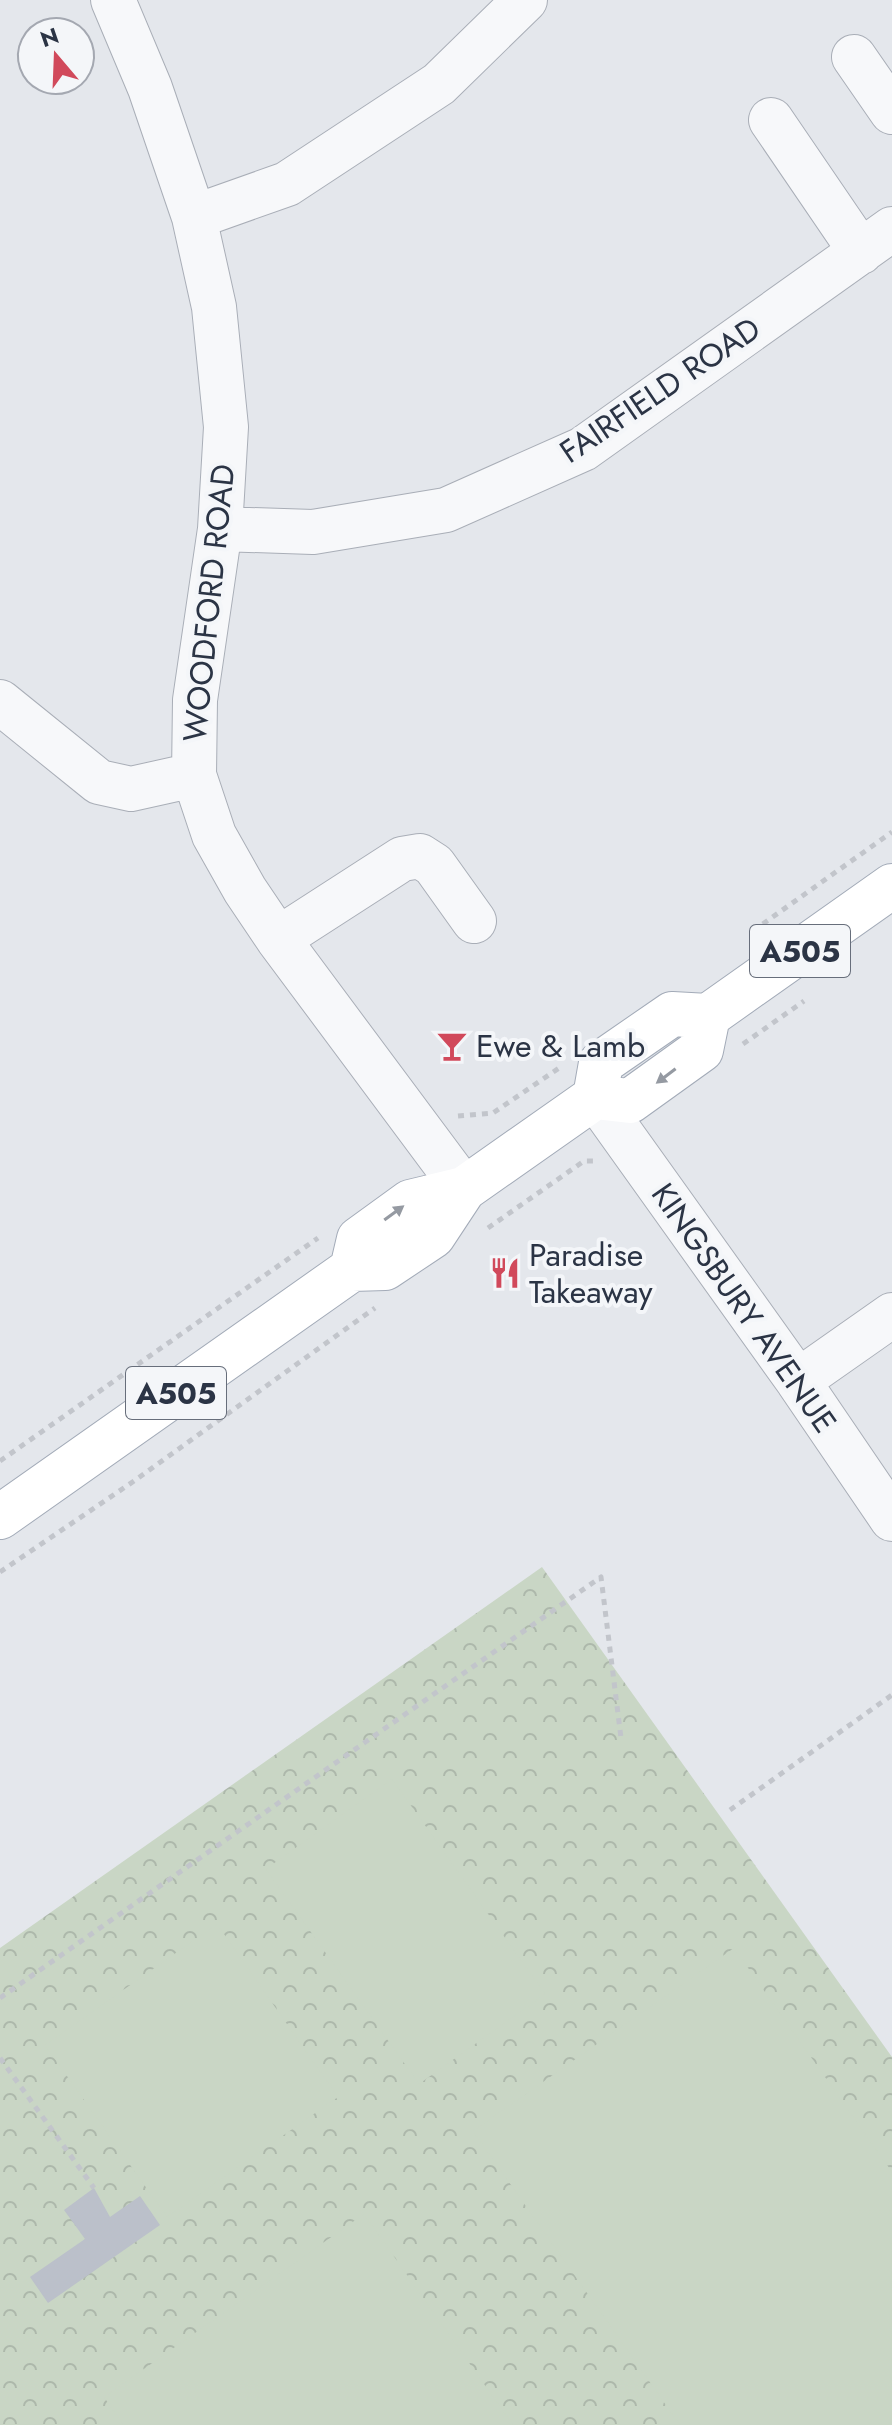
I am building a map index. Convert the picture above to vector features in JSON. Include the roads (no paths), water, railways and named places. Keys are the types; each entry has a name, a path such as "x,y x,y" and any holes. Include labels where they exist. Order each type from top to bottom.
{"main road":[{"name":"A505","path":"0,1517 352,1269 359,1239 410,1202 464,1189 595,1097 630,1101 645,1091 701,1050 708,1016 892,886"}],"street":[{"name":"WOODFORD ROAD","path":"113,0 150,88 194,217 214,307 226,427 220,529 195,700 194,775 214,835 245,890 464,1189"},
{"path":"194,217 287,184 300,176 439,84 525,0"},
{"path":"854,57 892,112"},
{"path":"771,120 876,241"},
{"name":"FAIRFIELD ROAD","path":"220,529 313,532 446,510 583,449 876,241"},
{"path":"0,702 99,782 131,789 194,775"},
{"path":"278,939 402,859 420,856 434,865 474,921"},
{"name":"KINGSBURY AVENUE","path":"595,1097 798,1381 892,1519"},
{"path":"798,1381 892,1315"}],"place":[{"name":"Ewe & Lamb","path":"452,1046"},
{"name":"Paradise Takeaway","path":"505,1273"}]}
